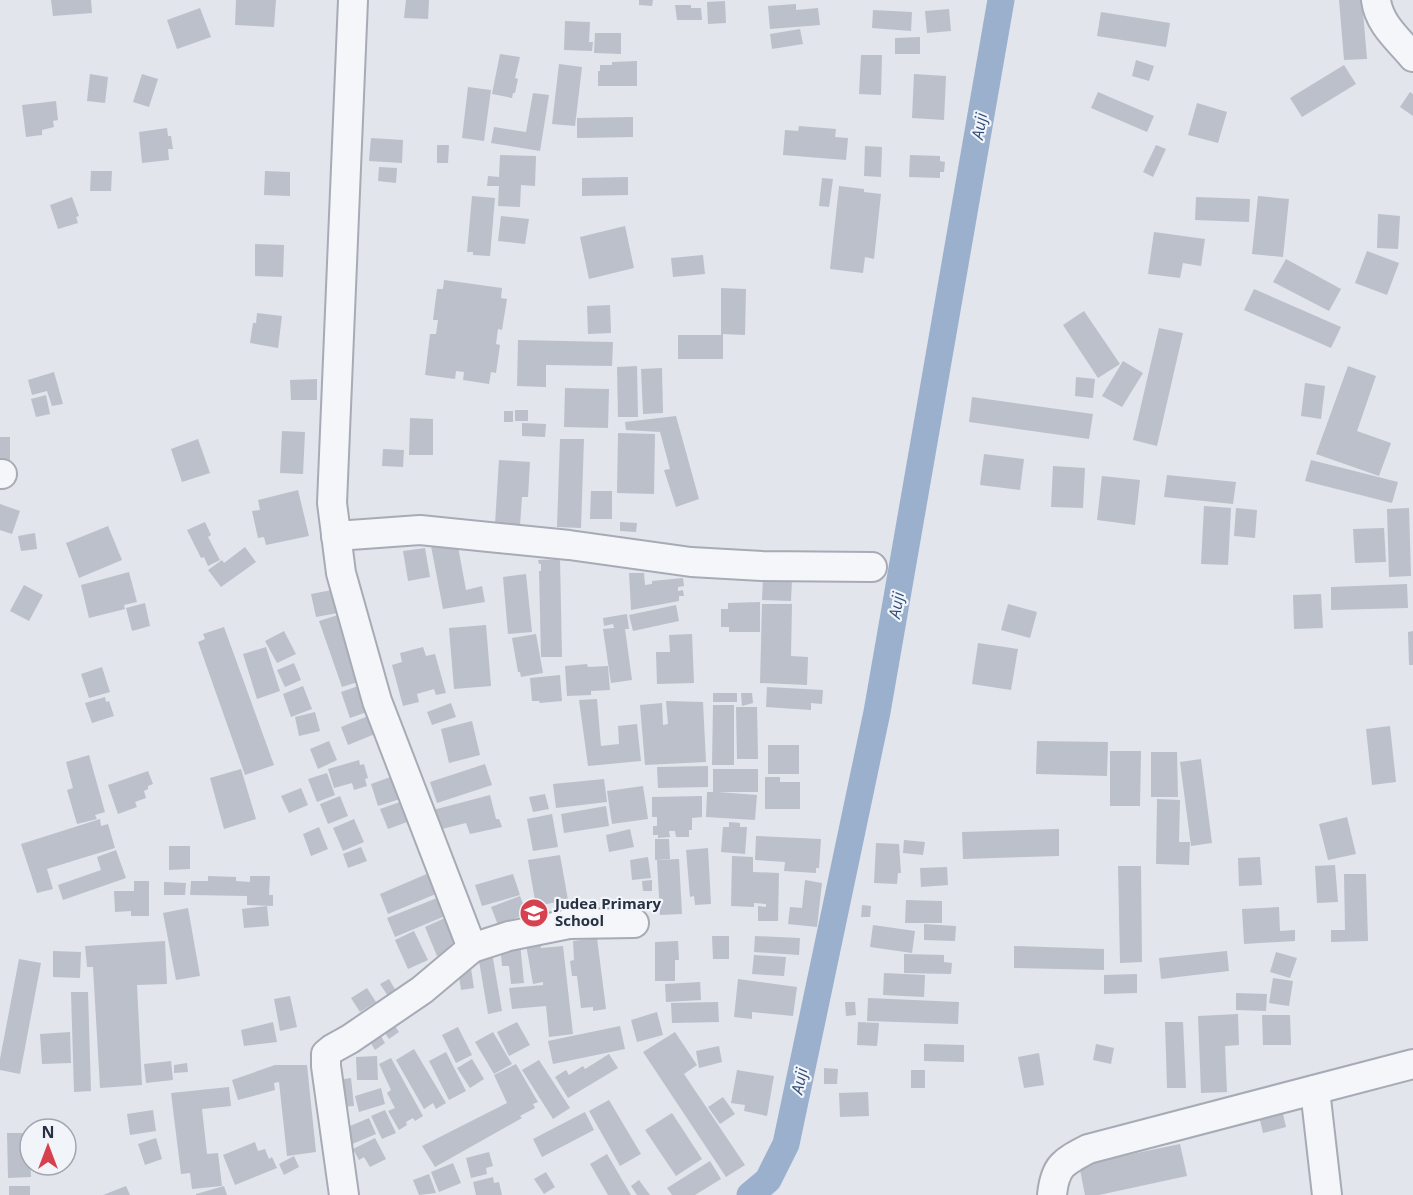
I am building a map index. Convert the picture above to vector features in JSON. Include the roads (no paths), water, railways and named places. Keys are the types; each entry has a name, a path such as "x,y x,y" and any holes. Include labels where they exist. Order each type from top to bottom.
{"street":[{"path":"353,0 334,410 332,502 336,536 341,573 377,701 472,948"},
{"path":"1376,0 1377,11 1385,25 1413,57"},
{"path":"336,536 420,531 569,545 691,562 762,566 872,567"},
{"path":"344,1195 326,1054 422,990 472,948 509,936 569,924 633,923"},
{"path":"1052,1195 1054,1177 1063,1162 1088,1149 1413,1064"},
{"path":"1315,1090 1327,1195"}],"waterway":[{"name":"Auji","path":"750,1195 768,1180 786,1144 877,712 1001,0"}],"place":[{"name":"Judea Primary School","path":"534,913"}]}
